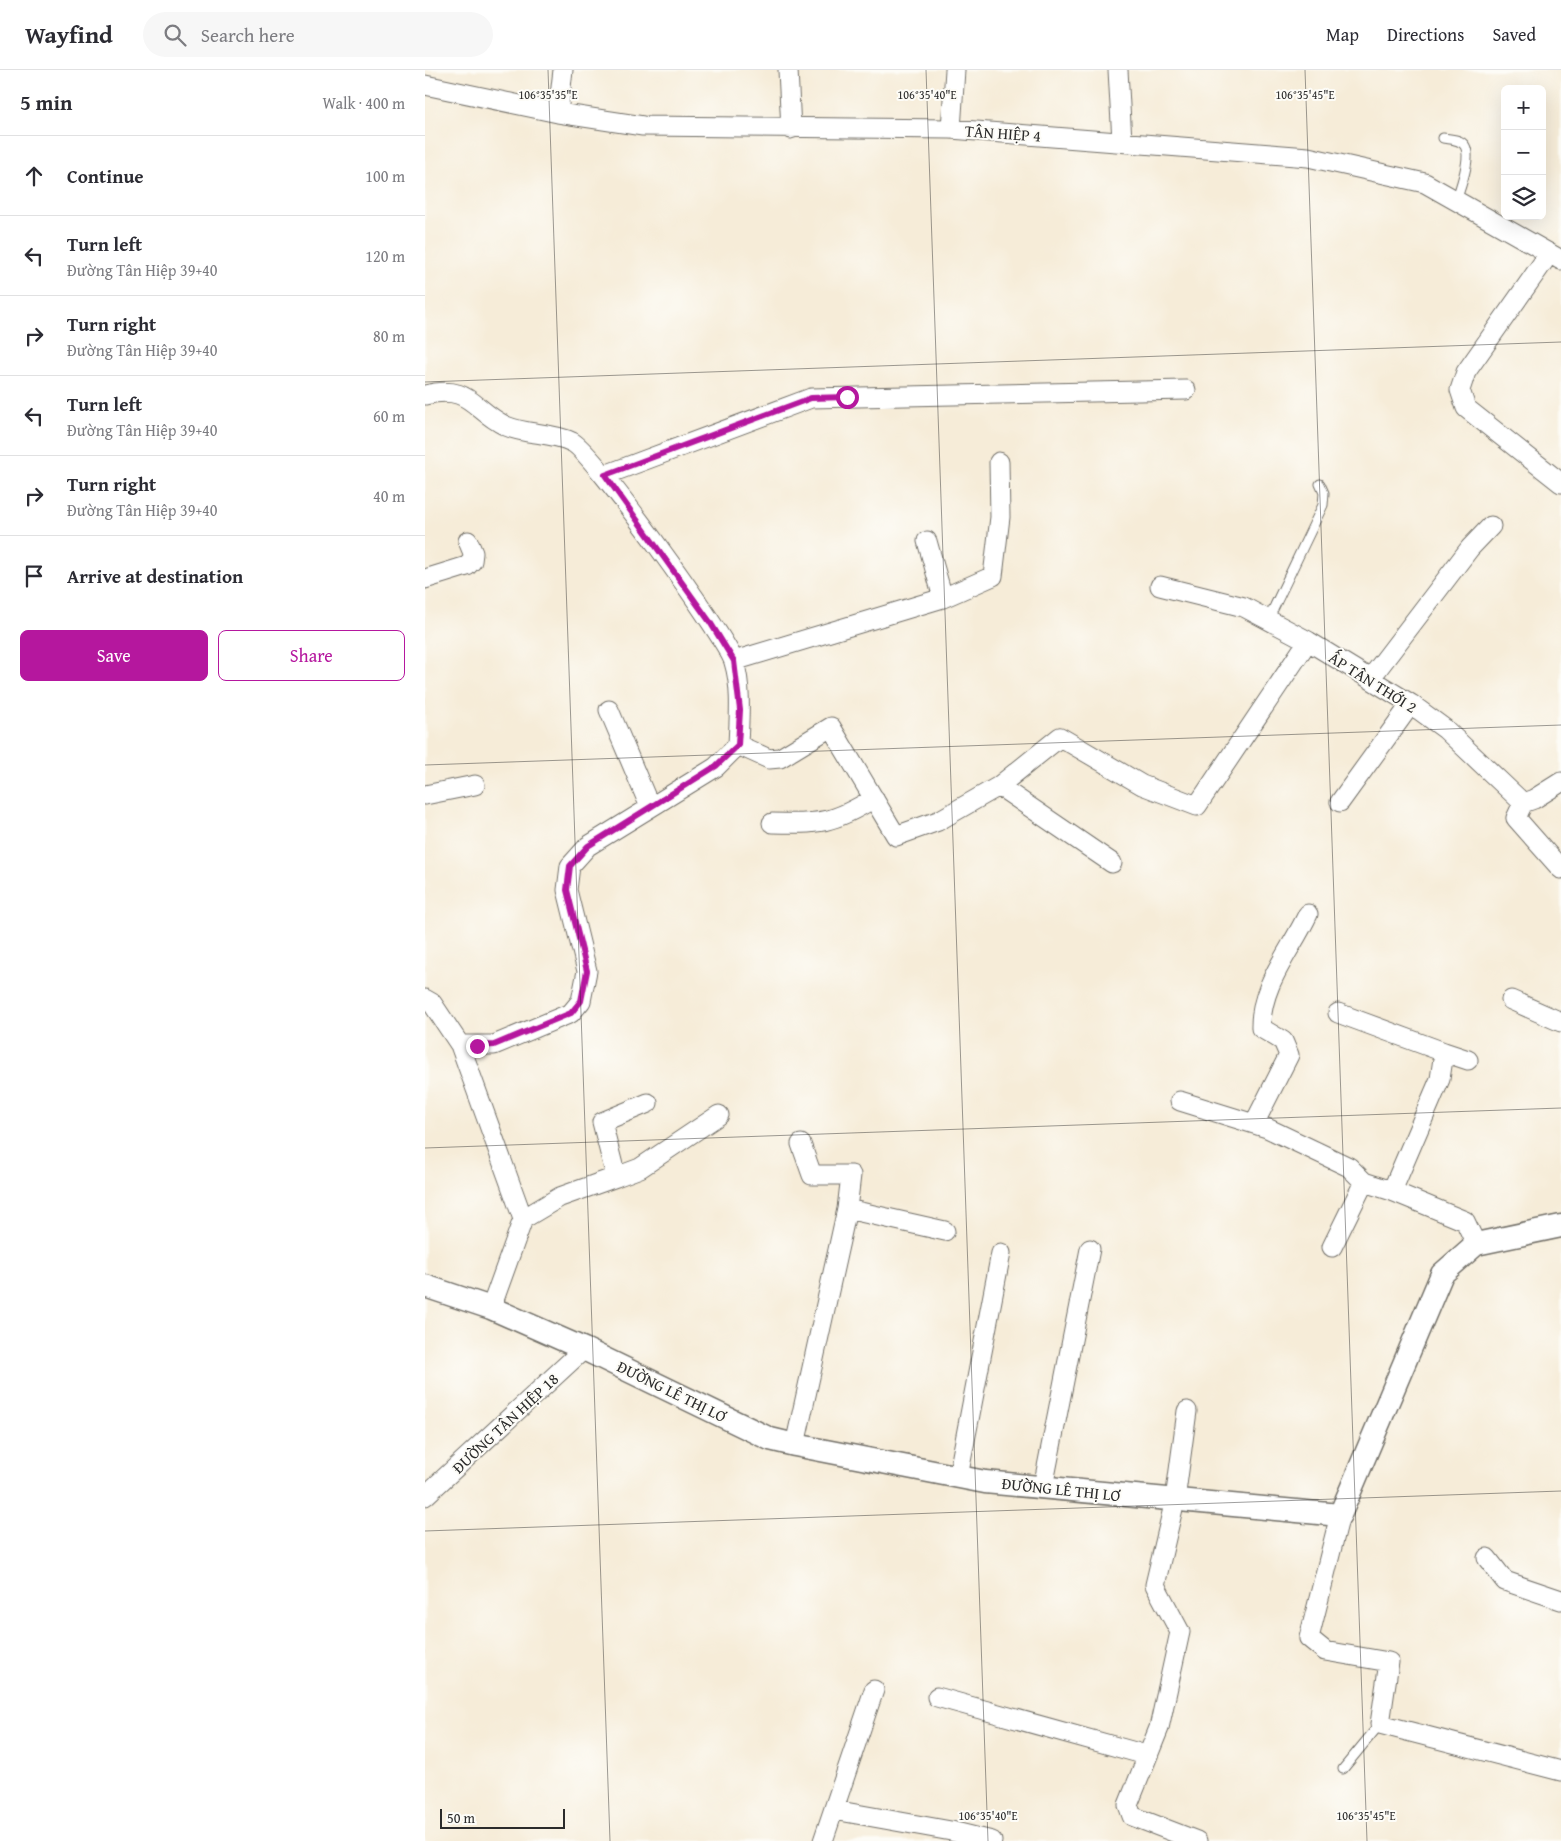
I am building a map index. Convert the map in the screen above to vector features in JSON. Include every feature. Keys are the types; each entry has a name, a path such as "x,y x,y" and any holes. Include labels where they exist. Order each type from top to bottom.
{"street":[{"path":"557,113 563,70"},
{"path":"789,70 791,129"},
{"path":"951,129 955,70"},
{"path":"1118,70 1122,141"},
{"name":"TÂN HIỆP 4","path":"425,85 557,113 643,126 791,129 951,129 1122,141 1309,158 1425,183 1555,257"},
{"path":"1555,257 1466,372 1461,390 1466,408 1561,483"},
{"path":"605,475 811,398 1186,390"},
{"path":"425,396 437,392 459,393 506,426 573,442 605,475 710,622 734,661 740,710 738,745 716,766 588,846 570,866 567,890 587,971 581,1001 571,1013 494,1045 460,1045"},
{"path":"734,661 943,598 993,576 1000,517 999,462"},
{"path":"1370,679 1470,548 1491,526"},
{"path":"425,579 467,566 472,561 473,553 468,541"},
{"path":"927,541 943,598"},
{"name":"ẤP TÂN THỚI 2","path":"1160,586 1244,608 1308,641 1411,704 1445,729 1523,803"},
{"path":"738,745 769,759 780,758 831,727 896,836 938,821 999,786 1060,737 1142,785 1197,806 1308,641"},
{"path":"1340,802 1411,704"},
{"path":"609,710 650,807"},
{"path":"1561,782 1534,799 1523,803 1516,818 1561,869"},
{"path":"425,795 475,785"},
{"path":"999,786 1111,863"},
{"path":"772,823 817,824 850,813 873,798"},
{"path":"1254,1124 1289,1055 1283,1042 1261,1028 1267,992 1276,970 1297,938 1308,914"},
{"path":"425,999 432,1003 460,1045 523,1219"},
{"path":"1511,1000 1561,1022"},
{"path":"1338,1013 1468,1060"},
{"path":"1392,1191 1440,1079 1444,1052"},
{"path":"1180,1101 1254,1124 1349,1167 1364,1182 1392,1191 1465,1221 1476,1244"},
{"path":"616,1177 602,1122 648,1102"},
{"path":"491,1308 523,1219 560,1197 640,1168 719,1115"},
{"path":"795,1445 847,1209 851,1175 812,1175 801,1144"},
{"path":"1332,1247 1364,1182"},
{"path":"847,1209 945,1231"},
{"path":"1561,1226 1476,1244 1442,1274 1340,1515 1309,1638 1325,1651 1389,1662 1380,1724 1561,1771"},
{"path":"1043,1488 1090,1249"},
{"path":"958,1477 1001,1253"},
{"name":"ĐƯỜNG LÊ THỊ LƠ","path":"425,1286 491,1308 584,1349 770,1439 985,1482 1340,1515"},
{"name":"ĐƯỜNG TÂN HIỆP 18","path":"425,1496 584,1349"},
{"path":"1187,1411 1175,1500 1155,1585 1180,1632 1159,1728 1146,1755 1128,1805 1132,1816 1197,1841"},
{"path":"1487,1558 1505,1581 1561,1600"},
{"path":"823,1841 874,1690"},
{"path":"937,1696 1146,1755"},
{"path":"834,1810 951,1831 992,1841"}],"lane":[{"path":"1443,138 1460,142 1465,146 1467,152 1465,169 1455,201"},
{"path":"1268,620 1323,505 1324,493 1320,484"},
{"path":"1343,1769 1380,1724"}],"route":[{"path":"477,1046 494,1045 571,1013 581,1001 587,971 567,890 570,866 588,846 716,766 738,745 740,710 734,661 710,622 605,475 811,398 847,397"}]}
